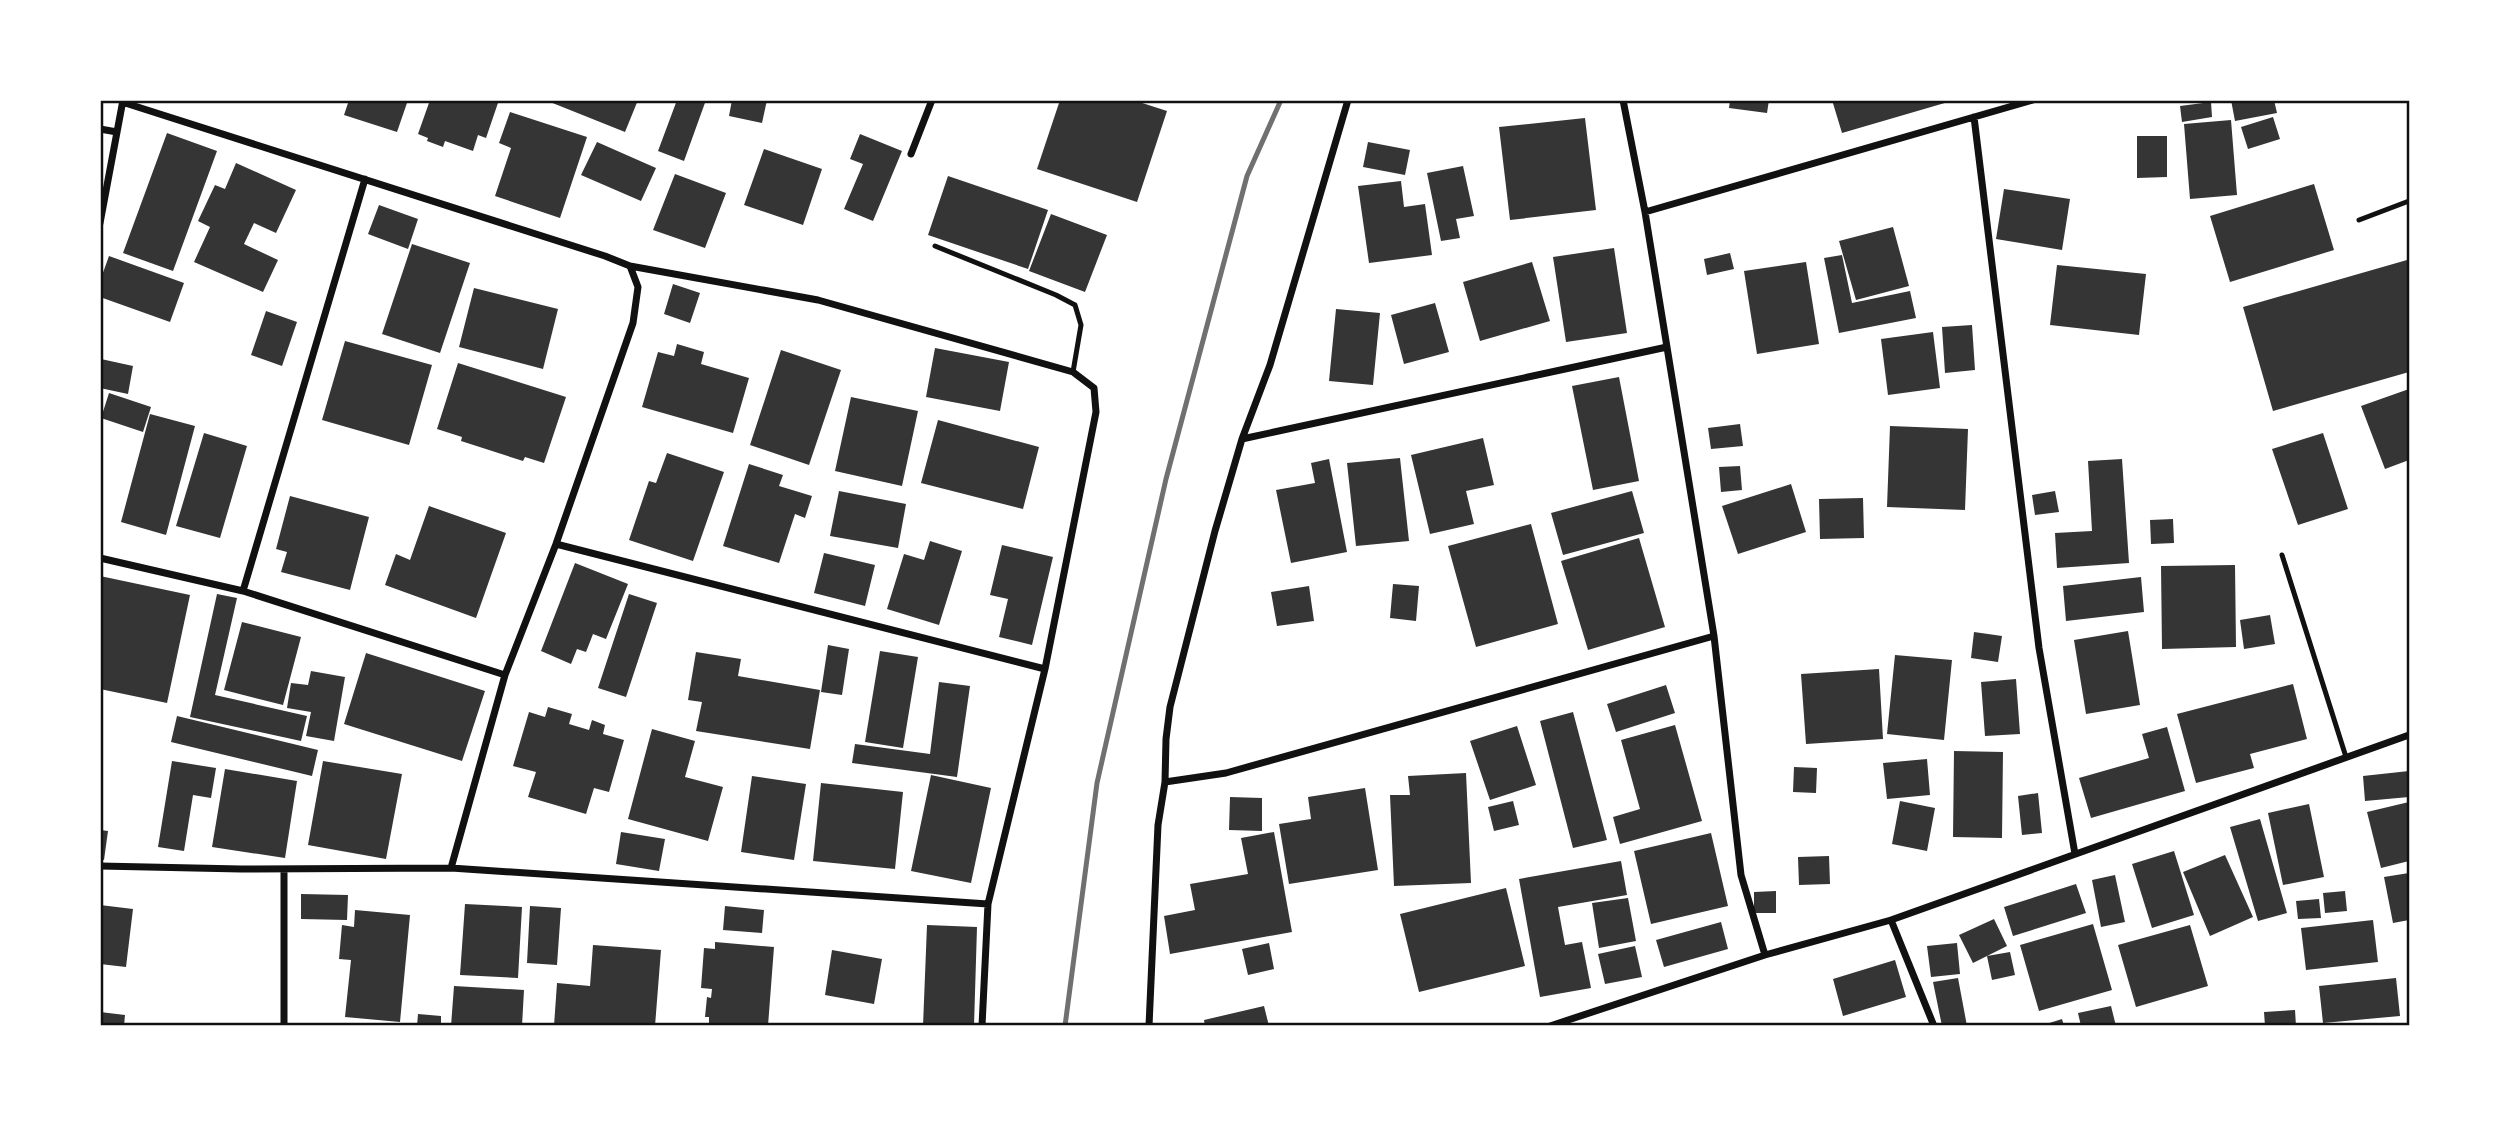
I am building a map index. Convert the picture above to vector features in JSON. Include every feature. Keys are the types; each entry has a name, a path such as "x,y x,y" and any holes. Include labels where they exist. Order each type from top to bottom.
{"street":[{"path":"911,154 932,100"},
{"path":"1149,1026 1158,825 1165,782 1170,707 1215,531 1242,439 1270,365 1348,100"},
{"path":"1622,100 1645,212 1714,636 1741,875 1765,956"},
{"path":"1645,212 2033,100"},
{"path":"100,223 123,101 630,266 818,300 1073,372 1094,387 1096,412 1045,669 988,904 982,1026"},
{"path":"1974,117 2039,648 2075,854"},
{"path":"100,129 117,132"},
{"path":"243,591 365,179"},
{"path":"451,869 505,675 556,544 633,323 638,286 630,266"},
{"path":"1242,439 1667,347"},
{"path":"556,544 1045,669"},
{"path":"100,558 243,591 505,675"},
{"path":"1165,782 1226,773 1714,636"},
{"path":"1550,1026 1765,956 1891,920 2409,734"},
{"path":"100,866 451,869 988,904"},
{"path":"284,869 284,1026"},
{"path":"1891,920 1934,1026"}],"lane":[{"path":"2359,220 2409,201"},
{"path":"935,246 1075,305 1081,325 1073,372"},
{"path":"2282,555 2346,757"}],"building":[{"path":"349,100 408,100 397,132 344,115"},
{"path":"430,100 499,100 486,138 478,135 473,151 445,141 443,147 418,134"},
{"path":"545,100 638,100 625,132"},
{"path":"677,100 706,100 684,161 658,151"},
{"path":"732,100 767,100 762,123 729,116"},
{"path":"1060,100 1133,100 1167,111 1137,202 1037,169"},
{"path":"1730,100 1769,100 1767,113 1729,108"},
{"path":"1832,100 1955,100 1842,133"},
{"path":"2231,100 2274,100 2277,113 2235,121"},
{"path":"2211,102 2212,117 2182,122 2180,106"},
{"path":"510,112 587,137 560,218 495,196 511,148 499,143"},
{"path":"2273,117 2280,139 2248,149 2241,127"},
{"path":"1585,118 1596,210 1510,220 1499,127"},
{"path":"2231,120 2237,195 2190,199 2184,124"},
{"path":"167,133 217,151 173,271 123,253"},
{"path":"860,134 902,151 873,221 844,209 863,164 850,159"},
{"path":"2137,136 2167,136 2167,177 2137,178"},
{"path":"597,142 656,168 641,201 581,175"},
{"path":"1368,142 1410,150 1405,175 1363,167"},
{"path":"764,149 822,169 803,225 744,205"},
{"path":"236,163 296,190 276,233 254,223 244,244 278,260 263,292 194,262 210,227 198,221 215,185 225,189"},
{"path":"1463,166 1474,216 1456,219 1460,238 1441,241 1427,173"},
{"path":"675,174 726,193 705,248 653,230"},
{"path":"948,176 1048,210 1028,269 928,235"},
{"path":"1401,181 1404,207 1425,204 1432,255 1369,263 1358,186"},
{"path":"2314,184 2334,250 2230,282 2210,216"},
{"path":"2004,189 2070,199 2062,250 1996,239"},
{"path":"379,205 418,219 408,249 368,234"},
{"path":"1051,214 1107,235 1085,292 1029,271"},
{"path":"1893,227 1909,286 1856,300 1839,241"},
{"path":"412,244 470,263 440,353 382,334"},
{"path":"1614,248 1627,333 1566,342 1553,257"},
{"path":"1730,253 1734,269 1707,275 1704,259"},
{"path":"1842,255 1852,303 1910,291 1916,318 1839,333 1824,258"},
{"path":"109,256 184,283 170,322 100,297 100,281"},
{"path":"2407,260 2409,372 2273,411 2243,307"},
{"path":"1532,262 1550,321 1480,341 1463,282"},
{"path":"1806,262 1819,344 1757,354 1744,271"},
{"path":"2057,265 2146,274 2139,335 2050,325"},
{"path":"673,284 700,293 690,323 664,314"},
{"path":"474,288 558,309 543,369 459,347"},
{"path":"1435,303 1449,352 1404,364 1391,315"},
{"path":"1336,309 1380,313 1373,385 1329,381"},
{"path":"266,311 297,322 282,366 251,355"},
{"path":"1972,325 1975,370 1945,373 1942,327"},
{"path":"1933,332 1940,388 1888,395 1881,339"},
{"path":"345,341 432,365 409,445 322,420"},
{"path":"677,344 704,352 701,364 749,378 733,433 642,407 658,352 674,356"},
{"path":"935,348 1009,362 1000,411 926,397"},
{"path":"781,350 841,370 809,465 750,445"},
{"path":"101,359 133,366 128,394 100,388"},
{"path":"458,363 566,397 544,463 525,457 523,461 461,441 462,437 437,429"},
{"path":"1619,377 1639,481 1593,490 1572,386"},
{"path":"2409,389 2409,460 2385,469 2361,406"},
{"path":"109,393 151,407 143,432 101,418"},
{"path":"851,397 918,411 902,486 835,471"},
{"path":"150,414 195,426 166,535 121,522"},
{"path":"938,420 1039,447 1023,509 921,483"},
{"path":"1740,424 1743,446 1711,449 1708,428"},
{"path":"1890,426 1968,429 1965,510 1887,507"},
{"path":"204,433 247,446 220,538 176,526"},
{"path":"2323,433 2348,509 2298,525 2272,449"},
{"path":"1483,438 1494,485 1466,491 1474,524 1430,534 1411,455"},
{"path":"667,453 724,472 693,561 629,540 649,481 656,483"},
{"path":"1400,458 1409,541 1356,546 1347,463"},
{"path":"1329,459 1347,552 1291,563 1276,490 1315,483 1311,463"},
{"path":"2122,459 2129,563 2057,568 2055,533 2092,531 2088,461"},
{"path":"749,464 783,475 779,486 812,496 805,518 795,514 779,563 723,546"},
{"path":"1740,466 1742,490 1721,492 1719,467"},
{"path":"1791,484 1806,532 1738,554 1722,506"},
{"path":"839,491 906,504 898,548 830,536"},
{"path":"1632,491 1644,533 1563,555 1551,513"},
{"path":"2055,491 2059,512 2035,515 2032,495"},
{"path":"290,496 369,517 350,590 281,572 287,552 276,549"},
{"path":"1863,498 1864,538 1820,539 1819,499"},
{"path":"429,506 506,533 476,618 385,585 396,554 410,560"},
{"path":"2173,519 2174,543 2151,544 2150,520"},
{"path":"1531,524 1558,624 1476,647 1448,546"},
{"path":"1639,538 1665,627 1588,650 1561,561"},
{"path":"930,541 962,551 939,625 887,609 904,554 924,560"},
{"path":"1002,545 1053,557 1032,645 999,637 1008,599 990,595"},
{"path":"824,553 875,565 865,606 814,593"},
{"path":"575,563 628,584 606,639 593,634 586,652 577,649 571,664 541,651"},
{"path":"2235,565 2236,647 2162,649 2161,566"},
{"path":"100,576 190,595 167,703 100,689"},
{"path":"2141,577 2144,612 2066,621 2063,586"},
{"path":"1393,584 1419,586 1416,621 1390,618"},
{"path":"1309,586 1314,621 1277,626 1271,592"},
{"path":"217,594 237,598 215,695 307,716 301,741 190,717"},
{"path":"629,594 657,603 626,697 598,688"},
{"path":"2270,615 2275,644 2244,649 2240,620"},
{"path":"242,622 301,637 283,705 224,690"},
{"path":"2128,631 2140,705 2086,714 2074,640"},
{"path":"1974,632 2002,636 1998,662 1971,658"},
{"path":"828,645 849,649 842,695 821,692"},
{"path":"880,651 918,657 903,748 865,742"},
{"path":"696,652 741,659 738,676 820,690 810,749 696,731 702,702 688,700"},
{"path":"366,653 485,691 462,761 344,724"},
{"path":"1895,655 1952,660 1944,740 1887,734"},
{"path":"1879,669 1883,739 1806,744 1801,674"},
{"path":"311,671 345,677 334,741 306,736 311,712 287,708 291,683 308,685"},
{"path":"2016,679 2020,734 1985,736 1981,682"},
{"path":"939,682 970,686 957,777 852,763 855,744 930,754"},
{"path":"2293,684 2307,739 2250,754 2254,768 2196,783 2177,714"},
{"path":"1666,685 1675,713 1616,732 1607,704"},
{"path":"548,707 572,714 569,724 589,730 592,720 605,725 603,734 624,740 609,792 594,788 586,814 528,797 536,772 513,766 529,712 545,717"},
{"path":"1573,712 1607,840 1573,848 1540,721"},
{"path":"177,716 318,750 312,776 171,742"},
{"path":"1675,725 1702,821 1620,844 1613,817 1640,809 1621,740"},
{"path":"1517,726 1536,785 1490,800 1470,741"},
{"path":"2167,727 2185,791 2091,818 2079,778 2149,758 2142,734"},
{"path":"652,729 695,741 685,777 723,787 708,841 628,819"},
{"path":"1954,751 2003,752 2002,838 1953,837"},
{"path":"1927,759 1930,795 1887,799 1883,763"},
{"path":"172,761 216,768 211,798 193,795 184,851 158,847"},
{"path":"323,761 402,774 386,859 308,845"},
{"path":"1794,767 1817,768 1816,793 1793,792"},
{"path":"225,769 297,781 285,858 212,847"},
{"path":"2409,771 2409,797 2365,801 2363,776"},
{"path":"1466,773 1471,883 1394,886 1390,795 1410,795 1408,776"},
{"path":"931,775 991,788 971,883 911,871"},
{"path":"752,776 806,784 794,860 741,852"},
{"path":"821,783 903,792 895,869 813,861"},
{"path":"1365,788 1378,870 1289,884 1279,824 1311,819 1308,797"},
{"path":"2038,793 2042,833 2022,835 2018,796"},
{"path":"1230,797 1262,798 1262,831 1229,830"},
{"path":"1513,801 1519,825 1494,831 1488,807"},
{"path":"1900,801 1935,808 1927,851 1892,844"},
{"path":"2409,802 2409,861 2381,868 2367,812"},
{"path":"2309,804 2324,877 2283,885 2268,813"},
{"path":"2260,819 2287,913 2258,921 2230,827"},
{"path":"100,830 108,831 104,860 100,859"},
{"path":"621,832 665,839 659,871 616,864"},
{"path":"1274,832 1292,932 1170,954 1164,916 1195,910 1190,884 1248,874 1241,838"},
{"path":"1711,833 1728,906 1651,924 1634,851"},
{"path":"2174,851 2194,915 2152,928 2132,864"},
{"path":"2225,855 2253,917 2210,936 2183,872"},
{"path":"1829,856 1830,884 1799,885 1798,857"},
{"path":"1621,861 1627,895 1558,907 1565,945 1582,942 1591,988 1540,997 1519,879"},
{"path":"2409,873 2409,920 2393,923 2384,877"},
{"path":"2115,875 2125,922 2101,927 2092,880"},
{"path":"2076,884 2086,913 2013,936 2004,907"},
{"path":"1506,888 1525,966 1419,992 1400,914"},
{"path":"1776,891 1776,913 1754,913 1754,892"},
{"path":"2345,891 2347,911 2325,913 2323,893"},
{"path":"301,894 348,895 347,920 301,919"},
{"path":"1628,898 1636,941 1599,948 1592,903"},
{"path":"2319,899 2321,918 2298,919 2296,901"},
{"path":"465,904 522,907 518,978 460,975"},
{"path":"100,905 133,909 126,967 100,964"},
{"path":"530,906 561,908 557,965 527,963"},
{"path":"725,906 764,910 762,933 723,930"},
{"path":"355,910 410,915 400,1022 345,1017 351,960 339,959 342,925 354,927"},
{"path":"1994,919 2007,946 1973,963 1959,935"},
{"path":"2373,920 2378,962 2306,970 2301,928"},
{"path":"1721,922 1728,949 1664,967 1656,940"},
{"path":"2093,924 2112,990 2039,1011 2020,945"},
{"path":"927,925 977,927 974,1026 923,1026"},
{"path":"2190,925 2208,986 2136,1007 2118,945"},
{"path":"715,942 774,947 768,1026 709,1026 709,1017 705,1017 707,997 711,998 712,989 701,988 704,948 715,949"},
{"path":"1269,943 1274,969 1248,975 1242,949"},
{"path":"1957,943 1960,974 1931,977 1927,946"},
{"path":"593,945 661,950 655,1026 554,1026 557,983 590,986"},
{"path":"1635,946 1642,977 1605,984 1598,954"},
{"path":"832,950 882,959 874,1004 825,995"},
{"path":"2010,952 2015,975 1992,980 1987,956"},
{"path":"1895,960 1906,997 1843,1016 1833,979"},
{"path":"1958,978 1967,1026 1942,1026 1933,982"},
{"path":"2396,978 2400,1016 2323,1023 2319,986"},
{"path":"454,986 524,990 522,1026 451,1026"},
{"path":"1264,1006 1269,1026 1205,1026 1204,1020"},
{"path":"2111,1006 2116,1026 2081,1026 2078,1013"},
{"path":"2295,1010 2296,1026 2265,1026 2264,1012"},
{"path":"100,1012 125,1015 124,1026 100,1026"},
{"path":"418,1014 441,1016 441,1026 417,1026"},
{"path":"2062,1019 2064,1026 2040,1026"}],"railway":[{"path":"1065,1026 1097,783 1166,479 1247,176 1281,100"}]}
